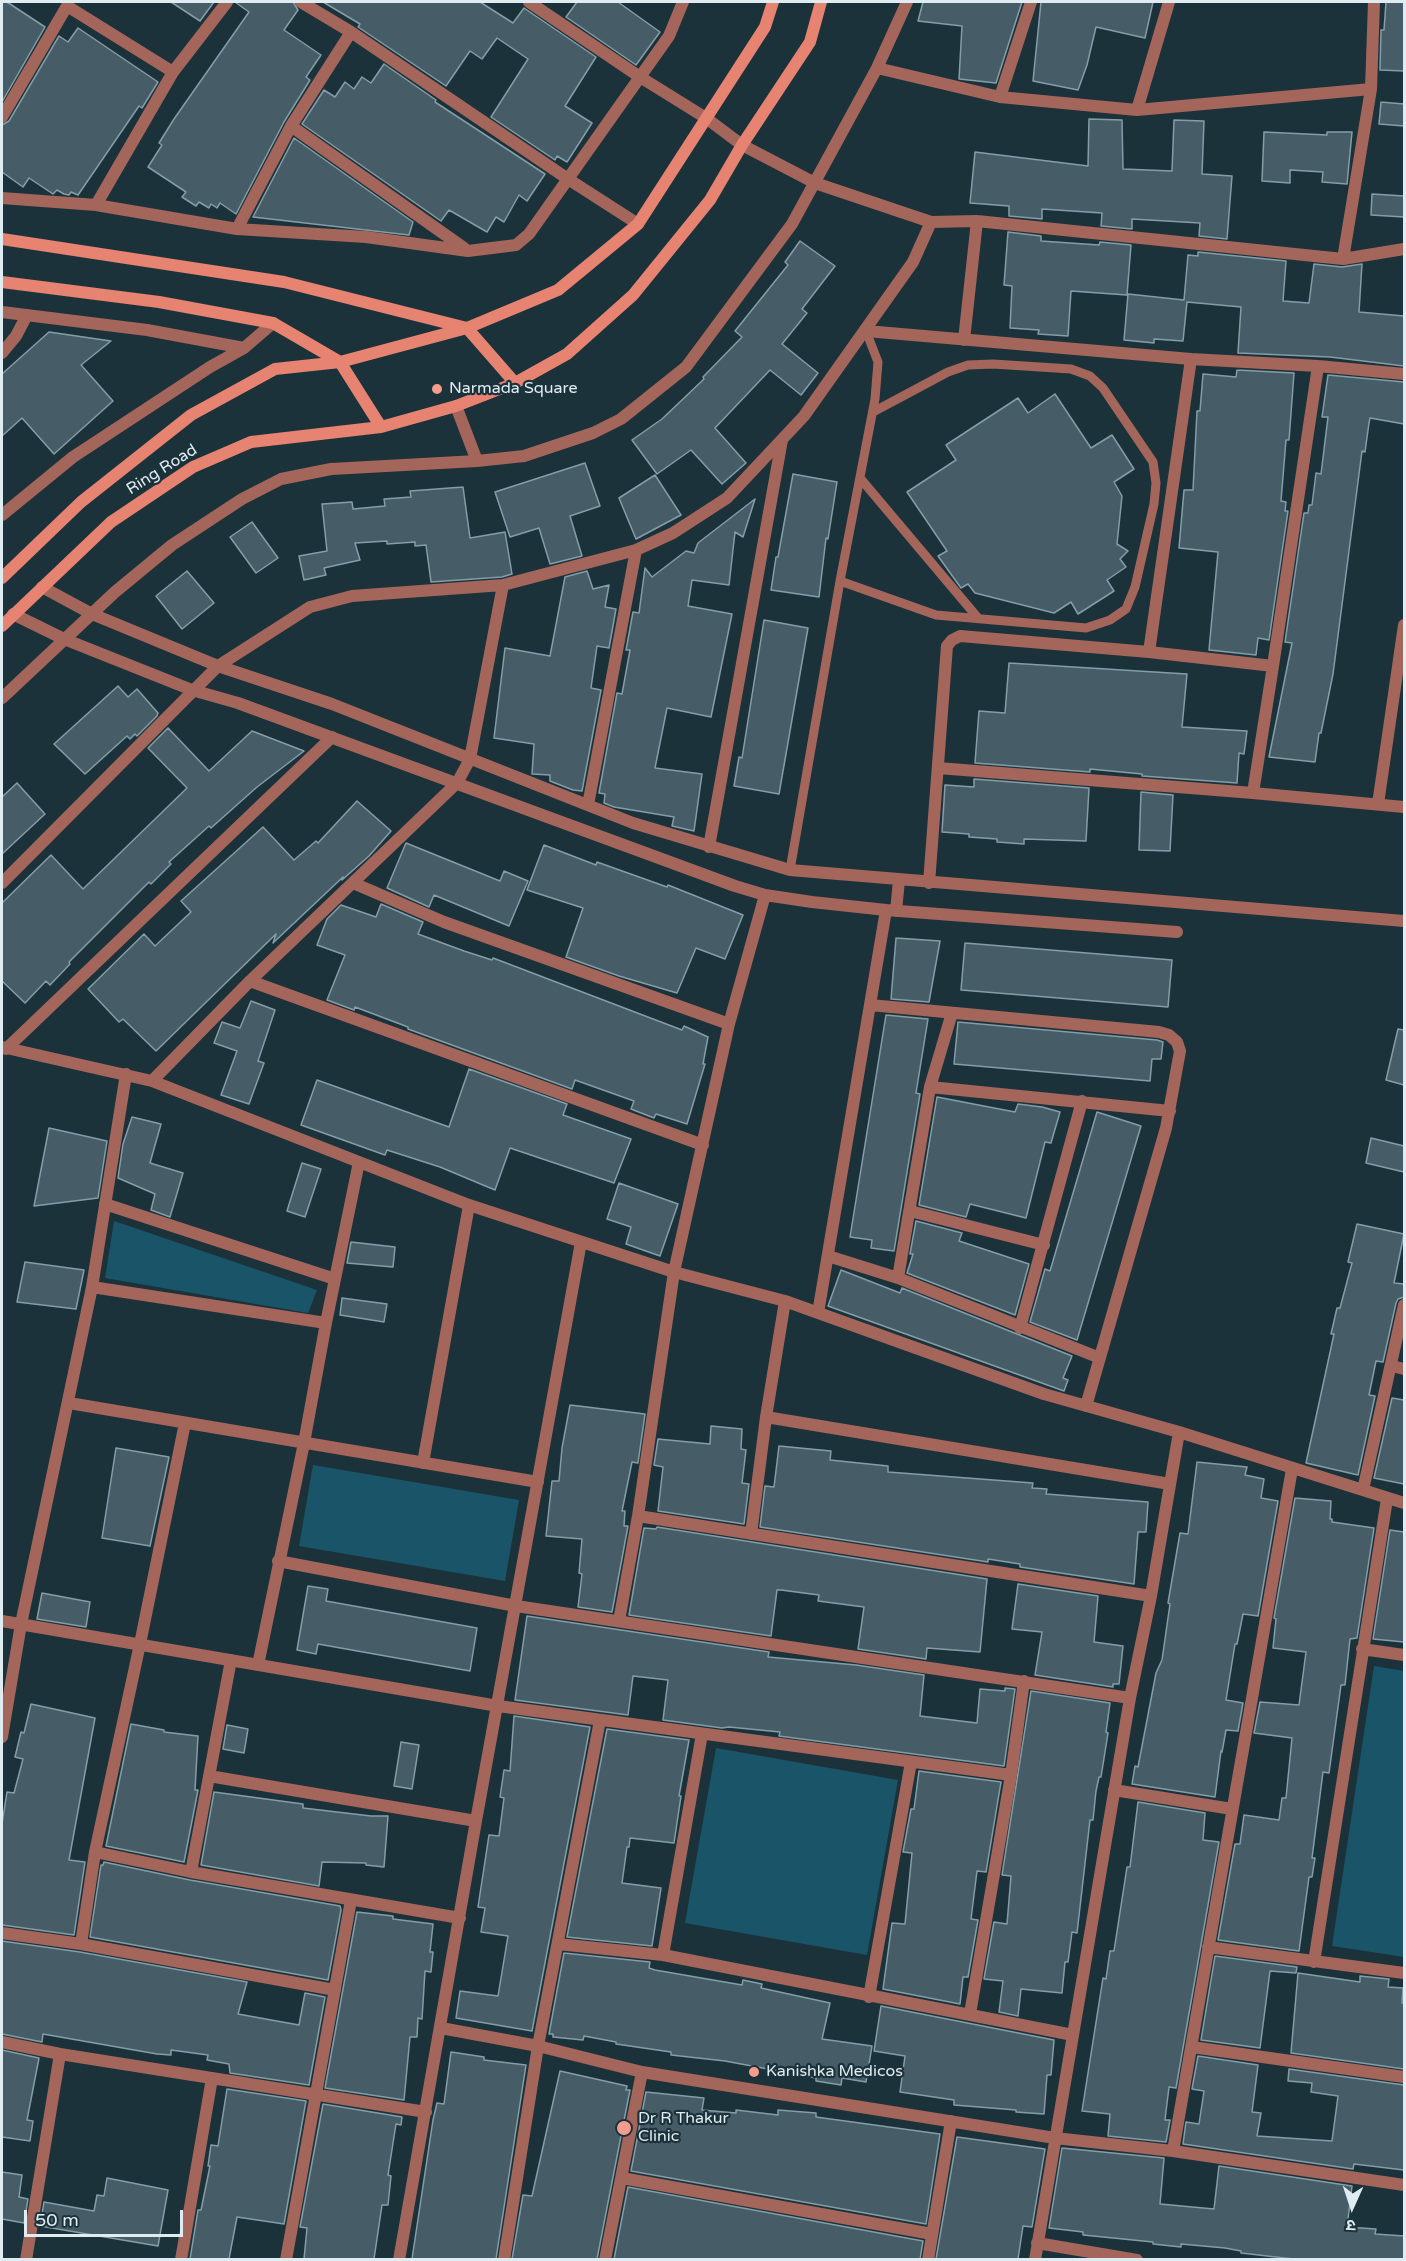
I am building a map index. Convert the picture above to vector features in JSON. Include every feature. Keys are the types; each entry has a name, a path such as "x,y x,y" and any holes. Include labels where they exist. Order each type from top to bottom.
{"main road":[{"name":"Ring Road","path":"2,578 81,502 191,415 275,369 340,362 467,328 558,290 638,224 765,27 773,2"},
{"name":"Ring Road","path":"2,626 111,522 193,467 251,442 381,427 456,406 514,383 567,354 633,295 710,200 742,145 810,42 821,2"},
{"path":"2,239 284,282 467,328 514,383"},
{"path":"2,282 159,302 273,323 340,362 381,427"}],"street":[{"path":"96,205 173,72 227,2"},
{"path":"301,2 351,32 567,179 638,224"},
{"path":"529,2 640,77 706,118 742,145 815,183 931,222 977,221 1343,259 1404,249"},
{"path":"2,198 96,205 237,229 366,237 468,250 516,245 529,234 669,36 684,2"},
{"path":"2,698 115,592 172,545 242,499 282,479 331,469 477,461 524,456 592,434 621,419 646,400 686,367 792,224 878,68 907,2"},
{"path":"1000,98 1031,2"},
{"path":"1137,110 1169,2"},
{"path":"1343,259 1371,89 1374,2"},
{"path":"2,116 64,4 173,72"},
{"path":"237,229 291,126 351,32"},
{"path":"878,68 1000,98 1137,110 1371,89"},
{"path":"291,126 468,250"},
{"path":"964,340 977,221"},
{"path":"2,883 218,666 310,607 352,596 503,585 636,550 673,533 727,498 804,416 914,262 931,222"},
{"path":"2,312 147,330 244,348"},
{"path":"2,353 16,336 27,315"},
{"path":"2,515 73,457 244,348 273,323"},
{"path":"866,331 1191,359 1318,366 1404,374"},
{"path":"1149,652 1191,359"},
{"path":"1253,793 1318,366"},
{"path":"456,406 477,461"},
{"path":"709,847 782,440"},
{"path":"588,805 636,550"},
{"path":"152,1081 250,981 458,783 470,759 503,585"},
{"path":"42,587 92,614 218,666 332,704 633,823 790,870 1404,921"},
{"path":"13,614 64,639 192,690 238,703 735,886 765,895 891,910 1177,932"},
{"path":"1378,804 1404,625"},
{"path":"929,883 947,646 952,640 960,636 1149,652 1273,666"},
{"path":"4,1048 332,737"},
{"path":"938,768 1404,807"},
{"path":"818,1313 870,1005 900,880"},
{"path":"353,883 444,922 729,1024"},
{"path":"619,1621 638,1516 674,1272 729,1024 765,895"},
{"path":"250,981 703,1145"},
{"path":"870,1005 1159,1032 1169,1035 1177,1042 1179,1051 1170,1111 1086,1406"},
{"path":"898,1278 930,1087 952,1012"},
{"path":"4,1048 152,1081 470,1205 674,1272 785,1302 1044,1394 1179,1432 1404,1503"},
{"path":"2,1737 21,1624 93,1287 126,1074"},
{"path":"930,1087 1170,1111"},
{"path":"1020,1328 1082,1101"},
{"path":"258,1665 359,1162"},
{"path":"105,1204 335,1279"},
{"path":"423,1463 470,1205"},
{"path":"910,1211 1044,1245"},
{"path":"399,2259 581,1242"},
{"path":"828,1256 898,1278 1100,1358"},
{"path":"93,1287 326,1323"},
{"path":"751,1534 766,1418 785,1302"},
{"path":"1363,1490 1404,1305"},
{"path":"1392,1366 1404,1369"},
{"path":"69,1403 538,1482"},
{"path":"766,1418 1170,1484"},
{"path":"81,1944 95,1852 185,1423"},
{"path":"1035,2259 1130,1698 1151,1596 1179,1432"},
{"path":"1173,2151 1292,1469"},
{"path":"1314,1962 1387,1499"},
{"path":"638,1516 1151,1596"},
{"path":"278,1561 516,1605 1130,1698"},
{"path":"2,1621 498,1706 1011,1775"},
{"path":"1362,1649 1404,1655"},
{"path":"191,1872 231,1660"},
{"path":"970,2014 1011,1775 1024,1681"},
{"path":"504,2259 538,2046 600,1720"},
{"path":"663,1955 702,1734"},
{"path":"869,1997 911,1762"},
{"path":"209,1776 476,1821"},
{"path":"1114,1790 1232,1809"},
{"path":"95,1852 191,1872 460,1918"},
{"path":"286,2259 351,1900"},
{"path":"2,1933 81,1944 334,1990"},
{"path":"558,1944 663,1955 1072,2035"},
{"path":"1208,1947 1404,1973"},
{"path":"441,2028 538,2046 642,2072 1055,2138 1173,2151 1404,2185"},
{"path":"2,2042 60,2054 426,2112"},
{"path":"1192,2047 1404,2077"},
{"path":"26,2259 60,2054"},
{"path":"606,2259 642,2072"},
{"path":"181,2259 212,2078"},
{"path":"928,2259 951,2121"},
{"path":"621,2178 932,2234"},
{"path":"1037,2243 1137,2259"}],"lane":[{"path":"790,870 840,582 873,412 878,362 866,331"},
{"path":"840,582 936,615 1086,628 1110,620 1126,609 1135,587 1154,504 1156,483 1153,462 1103,388 1090,376 1071,369 993,364 968,365 948,372 873,412"},
{"path":"860,478 978,618"}],"shaded area":[{"path":"114,1221 317,1290 308,1313 105,1278"},
{"path":"313,1465 519,1500 505,1581 299,1546"},
{"path":"1374,1666 1404,1671 1404,1957 1332,1946"},
{"path":"716,1748 898,1780 867,1955 685,1923"}],"building":[{"path":"2,2 7,2 45,27 2,102"},
{"path":"171,2 214,2 200,21"},
{"path":"235,2 293,2 298,10 284,30 321,55 306,77 310,80 284,122 236,214 220,203 217,208 211,204 209,208 199,202 196,206 182,197 186,192 148,167 162,145 159,143 174,119 249,12"},
{"path":"323,2 480,2 513,23 524,8 596,57 565,106 592,123 567,162 557,156 555,160 491,117 528,59 497,38 482,59 470,51 446,86 358,27 360,24"},
{"path":"577,2 618,2 660,32 636,65 566,17"},
{"path":"923,2 1022,2 996,83 959,79 962,26 918,21"},
{"path":"1041,2 1153,2 1145,38 1096,27 1078,90 1033,81"},
{"path":"1386,2 1404,2 1404,71 1380,70 1381,30 1384,30"},
{"path":"78,28 158,82 142,108 139,106 78,195 71,192 69,195 64,194 57,190 53,194 29,178 23,187 2,172 2,125 9,121 59,36 68,42"},
{"path":"384,64 436,100 435,102 545,174 527,201 519,195 504,222 496,217 487,232 449,210 441,221 302,124 324,90 335,97 345,82 354,89 362,77 371,83"},
{"path":"1381,102 1404,104 1404,126 1379,124"},
{"path":"1089,119 1122,120 1123,169 1172,171 1174,120 1204,121 1202,174 1232,176 1227,239 1199,236 1200,223 1132,219 1132,229 1101,226 1102,213 1042,209 1042,219 1009,216 1009,206 970,203 975,152 1088,166"},
{"path":"1264,132 1327,135 1327,132 1352,132 1347,184 1322,182 1323,172 1290,170 1290,183 1262,181"},
{"path":"294,138 413,222 409,235 253,217"},
{"path":"1372,194 1404,196 1404,217 1371,215"},
{"path":"1008,232 1041,236 1041,241 1131,245 1127,295 1071,291 1068,336 1038,334 1039,330 1010,328 1012,286 1004,285"},
{"path":"800,241 835,266 802,309 807,313 782,344 818,373 801,395 770,370 715,428 746,463 722,484 691,450 657,474 632,440 662,419 704,379 703,377 742,337 735,331 788,265 785,262"},
{"path":"1198,252 1286,261 1283,301 1309,303 1314,264 1342,267 1362,264 1359,312 1404,316 1404,366 1330,357 1238,353 1241,307 1187,302 1183,341 1154,339 1154,343 1124,340 1128,294 1184,300 1188,255 1198,256"},
{"path":"49,332 111,341 81,365 113,401 54,454 22,418 2,436 2,374"},
{"path":"1237,370 1294,373 1281,501 1286,502 1285,511 1288,511 1269,640 1258,638 1256,655 1209,650 1218,552 1179,548 1184,490 1193,490 1197,411 1200,411 1203,374 1236,377"},
{"path":"1328,375 1404,382 1404,424 1370,418 1365,452 1362,451 1333,674 1321,733 1319,733 1315,762 1269,757 1292,643 1285,642 1304,513 1308,513 1309,505 1312,505 1316,473 1321,474 1328,417 1322,417"},
{"path":"1055,394 1091,448 1112,435 1134,469 1114,482 1122,496 1117,544 1128,551 1120,559 1126,567 1107,580 1114,591 1078,614 1071,602 1054,613 975,593 968,584 961,588 938,556 947,551 907,492 956,460 946,445 1018,398 1028,413"},
{"path":"585,463 600,506 570,516 582,556 550,564 539,528 510,537 495,492"},
{"path":"793,474 837,482 828,539 826,538 819,597 771,590"},
{"path":"655,475 681,515 636,539 619,498"},
{"path":"463,487 470,538 505,532 512,574 502,577 431,582 426,545 415,546 415,542 387,544 387,541 355,543 360,560 324,568 326,575 304,580 299,556 327,551 322,504 352,502 353,509 385,506 384,499 411,497 410,491"},
{"path":"755,499 743,537 735,532 729,585 692,580 688,606 732,614 711,717 667,708 655,768 702,774 694,831 672,826 674,817 614,807 604,803 605,794 599,793 617,693 622,694 630,650 626,650 633,612 639,613 645,568 652,577 686,551 694,553 698,543"},
{"path":"252,522 278,558 256,573 230,537"},
{"path":"187,571 214,603 182,629 156,596"},
{"path":"587,571 593,589 609,585 605,607 616,609 609,648 597,646 591,688 601,690 582,791 550,781 550,775 532,774 534,744 494,738 505,648 550,656 565,577"},
{"path":"764,620 808,628 779,794 734,786 739,757 742,758"},
{"path":"1009,663 1187,674 1182,727 1247,731 1244,754 1239,753 1237,783 1142,776 1142,774 1090,769 1090,772 975,763 979,711 1005,713"},
{"path":"118,686 128,697 137,689 158,713 157,716 137,736 135,734 130,739 127,736 85,774 54,744"},
{"path":"168,728 209,771 252,731 304,751 257,787 211,828 209,826 169,862 171,864 151,884 149,882 69,962 70,964 50,985 46,981 25,1003 2,981 2,903 51,855 83,889 187,788 148,748"},
{"path":"974,779 1089,788 1086,841 1024,839 1024,844 969,837 969,834 942,832 945,785 974,787"},
{"path":"17,783 45,814 2,854 2,797"},
{"path":"1141,792 1173,795 1170,851 1139,850"},
{"path":"357,801 391,831 369,856 342,880 343,877 273,943 276,934 156,1051 123,1019 119,1022 88,989 144,934 155,946 191,912 181,901 263,827 294,860 316,841 318,843"},
{"path":"406,843 500,881 504,871 528,881 509,926 434,895 429,907 387,888"},
{"path":"544,845 596,865 597,862 667,887 668,885 743,915 725,959 696,948 677,993 566,957 583,908 527,890"},
{"path":"381,904 423,922 418,934 492,960 493,958 682,1030 684,1026 708,1037 703,1064 705,1064 687,1124 656,1114 654,1118 631,1109 634,1101 575,1080 572,1089 408,1029 408,1027 355,1007 354,1010 327,1000 345,955 317,945 327,919 341,905 376,917"},
{"path":"896,938 940,941 929,1002 891,999"},
{"path":"965,943 1172,960 1168,1007 961,990"},
{"path":"251,1001 275,1010 258,1061 264,1063 249,1104 221,1095 237,1051 214,1043 222,1022 240,1028"},
{"path":"886,1015 928,1019 916,1093 920,1094 894,1251 871,1248 872,1240 850,1237"},
{"path":"958,1022 1157,1040 1163,1042 1161,1059 1152,1059 1150,1081 954,1064"},
{"path":"1398,1029 1404,1030 1404,1085 1386,1080"},
{"path":"469,1069 567,1104 563,1115 631,1139 614,1183 510,1148 495,1190 440,1167 387,1150 385,1155 301,1125 317,1080 449,1127"},
{"path":"937,1097 1015,1112 1018,1104 1060,1112 1051,1143 1045,1142 1026,1218 970,1204 966,1217 919,1205"},
{"path":"1097,1112 1141,1126 1077,1340 1030,1322 1045,1269 1050,1271"},
{"path":"132,1117 161,1124 150,1163 183,1173 170,1217 151,1210 155,1194 118,1178 123,1144"},
{"path":"49,1128 107,1141 98,1198 34,1206"},
{"path":"1371,1138 1404,1146 1404,1172 1366,1163"},
{"path":"302,1163 321,1169 305,1217 287,1211"},
{"path":"619,1183 678,1204 660,1256 626,1244 631,1227 607,1219"},
{"path":"916,1221 962,1233 959,1241 1029,1264 1015,1315 907,1273 913,1254 910,1254"},
{"path":"1357,1224 1404,1234 1394,1283 1404,1284 1404,1297 1398,1299 1396,1303 1383,1362 1376,1361 1369,1395 1375,1396 1358,1475 1306,1463 1334,1334 1331,1334 1352,1263 1348,1262"},
{"path":"351,1242 395,1247 393,1267 347,1263"},
{"path":"25,1262 84,1270 76,1309 17,1302"},
{"path":"841,1270 900,1293 902,1288 1072,1356 1063,1378 1068,1380 1064,1391 828,1306"},
{"path":"342,1298 387,1304 384,1322 340,1315"},
{"path":"1392,1398 1404,1400 1404,1484 1374,1478"},
{"path":"570,1405 645,1414 638,1463 632,1462 622,1511 625,1511 624,1526 628,1526 612,1612 578,1607 582,1574 579,1573 582,1539 546,1536 552,1481 559,1481"},
{"path":"711,1426 742,1429 741,1449 746,1450 742,1483 749,1484 744,1524 658,1511 663,1467 654,1465 658,1439 710,1444"},
{"path":"779,1446 831,1451 830,1460 888,1466 888,1472 1033,1483 1032,1488 1047,1489 1046,1494 1148,1502 1146,1532 1138,1532 1134,1584 1020,1567 1020,1564 988,1559 988,1562 760,1527 765,1486 774,1487"},
{"path":"116,1448 169,1457 150,1546 102,1538"},
{"path":"1197,1462 1247,1467 1245,1475 1264,1479 1261,1498 1278,1501 1258,1616 1243,1614 1237,1644 1235,1644 1226,1700 1243,1703 1238,1731 1226,1730 1215,1797 1132,1784 1135,1766 1138,1767 1156,1673 1162,1660 1170,1604 1168,1603 1180,1533 1188,1534"},
{"path":"1295,1498 1331,1501 1330,1519 1332,1522 1374,1528 1357,1638 1350,1639 1345,1685 1341,1685 1329,1773 1323,1772 1312,1858 1315,1858 1312,1877 1309,1877 1299,1951 1218,1940 1235,1844 1240,1844 1244,1815 1279,1820 1282,1798 1286,1798 1292,1738 1254,1733 1260,1702 1299,1705 1306,1652 1273,1648 1276,1619 1274,1618"},
{"path":"657,1527 987,1579 980,1652 927,1648 926,1659 858,1649 864,1607 818,1601 819,1595 781,1590 777,1590 771,1636 629,1615 644,1528 656,1529"},
{"path":"1390,1530 1404,1532 1404,1642 1373,1639"},
{"path":"1018,1584 1098,1596 1094,1642 1123,1646 1119,1684 1113,1684 1113,1687 1035,1675 1042,1632 1012,1629"},
{"path":"308,1586 328,1589 326,1601 477,1628 470,1671 318,1644 316,1654 297,1650"},
{"path":"42,1593 90,1602 86,1627 37,1619"},
{"path":"527,1616 769,1652 768,1657 856,1665 924,1675 920,1716 977,1723 980,1689 1005,1691 1005,1688 1015,1689 1004,1766 779,1736 780,1732 722,1728 663,1720 668,1680 633,1676 628,1715 515,1700"},
{"path":"1031,1691 1110,1703 1101,1777 1099,1777 1096,1791 1093,1820 1090,1820 1077,1933 1072,1932 1068,1962 1065,1962 1062,1993 1021,1989 1018,2016 999,2012 1003,1981 984,1979 994,1922 1007,1924 1011,1876 1002,1875"},
{"path":"31,1704 95,1718 69,1860 85,1862 74,1935 2,1925 2,1824 7,1792 14,1793 23,1759 15,1757"},
{"path":"514,1716 590,1727 532,2031 456,2018 460,1991 498,1996 508,1936 481,1932 485,1908 478,1907 489,1835 499,1836 504,1798 500,1797 504,1770 510,1771"},
{"path":"131,1724 164,1730 164,1732 198,1736 195,1790 198,1790 184,1862 106,1846"},
{"path":"227,1725 248,1729 244,1753 223,1749"},
{"path":"607,1729 689,1740 679,1796 681,1796 674,1843 630,1838 629,1847 627,1847 622,1883 661,1888 652,1946 567,1937"},
{"path":"401,1742 419,1745 412,1789 394,1786"},
{"path":"919,1771 1001,1782 986,1872 977,1871 971,1919 978,1920 968,1977 963,1977 960,2004 883,1989 892,1923 905,1924 912,1853 903,1852 911,1809 914,1809"},
{"path":"214,1792 303,1804 303,1808 388,1816 384,1867 366,1865 366,1863 322,1862 319,1886 201,1865"},
{"path":"1138,1802 1205,1813 1203,1840 1219,1842 1176,2088 1169,2087 1165,2120 1170,2120 1166,2142 1108,2136 1110,2114 1082,2111 1103,1978 1106,1979 1110,1951 1114,1951 1127,1867 1130,1867"},
{"path":"104,1862 190,1880 340,1906 328,1980 90,1937 101,1865"},
{"path":"357,1912 433,1924 430,1952 433,1952 431,1972 425,1971 422,2019 418,2018 417,2037 410,2037 404,2100 325,2088"},
{"path":"2,1941 80,1952 247,1982 238,2014 299,2025 305,1993 325,1997 309,2085 230,2073 229,2064 207,2060 208,2055 171,2050 171,2055 157,2054 43,2034 42,2042 2,2034"},
{"path":"564,1953 650,1962 649,1968 655,1970 742,1985 743,1980 762,1984 761,1988 830,2003 822,2039 872,2046 866,2082 842,2078 841,2085 725,2061 671,2055 671,2052 616,2044 616,2042 584,2036 583,2040 553,2037 553,2034 549,2034"},
{"path":"1215,1956 1297,1967 1296,1973 1270,1971 1260,2048 1201,2040"},
{"path":"1298,1973 1360,1982 1360,1976 1389,1979 1388,1987 1403,1988 1404,2069 1291,2053"},
{"path":"881,2006 1054,2040 1051,2075 1047,2075 1044,2114 954,2105 954,2100 900,2092 905,2056 874,2051"},
{"path":"2,2050 39,2058 27,2120 33,2121 30,2141 2,2137"},
{"path":"451,2052 484,2057 484,2060 526,2065 496,2259 412,2259 433,2120 437,2103 444,2104"},
{"path":"1198,2056 1258,2065 1252,2112 1261,2113 1257,2136 1332,2141 1338,2096 1311,2092 1312,2083 1288,2081 1289,2069 1404,2085 1404,2170 1354,2164 1353,2169 1183,2144 1186,2122 1199,2124 1204,2091 1192,2089"},
{"path":"560,2071 627,2086 626,2090 630,2090 597,2259 512,2259 523,2195 532,2196"},
{"path":"227,2089 306,2101 284,2224 237,2217 229,2259 190,2259 198,2210 201,2210 210,2166 208,2166 211,2145 218,2146"},
{"path":"646,2092 704,2098 702,2110 736,2113 736,2110 778,2115 778,2110 816,2113 816,2117 940,2134 926,2224 631,2171"},
{"path":"323,2104 402,2117 401,2125 396,2124 388,2175 391,2176 388,2205 382,2205 374,2259 304,2259 307,2228 300,2227"},
{"path":"957,2137 1045,2149 1032,2227 1023,2226 1018,2259 936,2259"},
{"path":"1062,2148 1164,2158 1160,2204 1214,2209 1219,2166 1352,2186 1347,2227 1376,2229 1375,2234 1404,2236 1404,2259 1293,2259 1241,2253 1241,2251 1225,2248 1153,2244 1153,2242 1083,2235 1083,2232 1049,2228"},
{"path":"2,2172 22,2175 19,2197 28,2199 24,2223 2,2219"},
{"path":"107,2178 168,2190 158,2246 40,2226 44,2202 94,2211 97,2195 104,2196"},
{"path":"628,2187 923,2241 920,2259 614,2259"}],"place":[{"name":"Narmada Square","path":"437,389"},
{"name":"Kanishka Medicos","path":"754,2072"},
{"name":"Dr R Thakur Clinic","path":"624,2128"}]}
